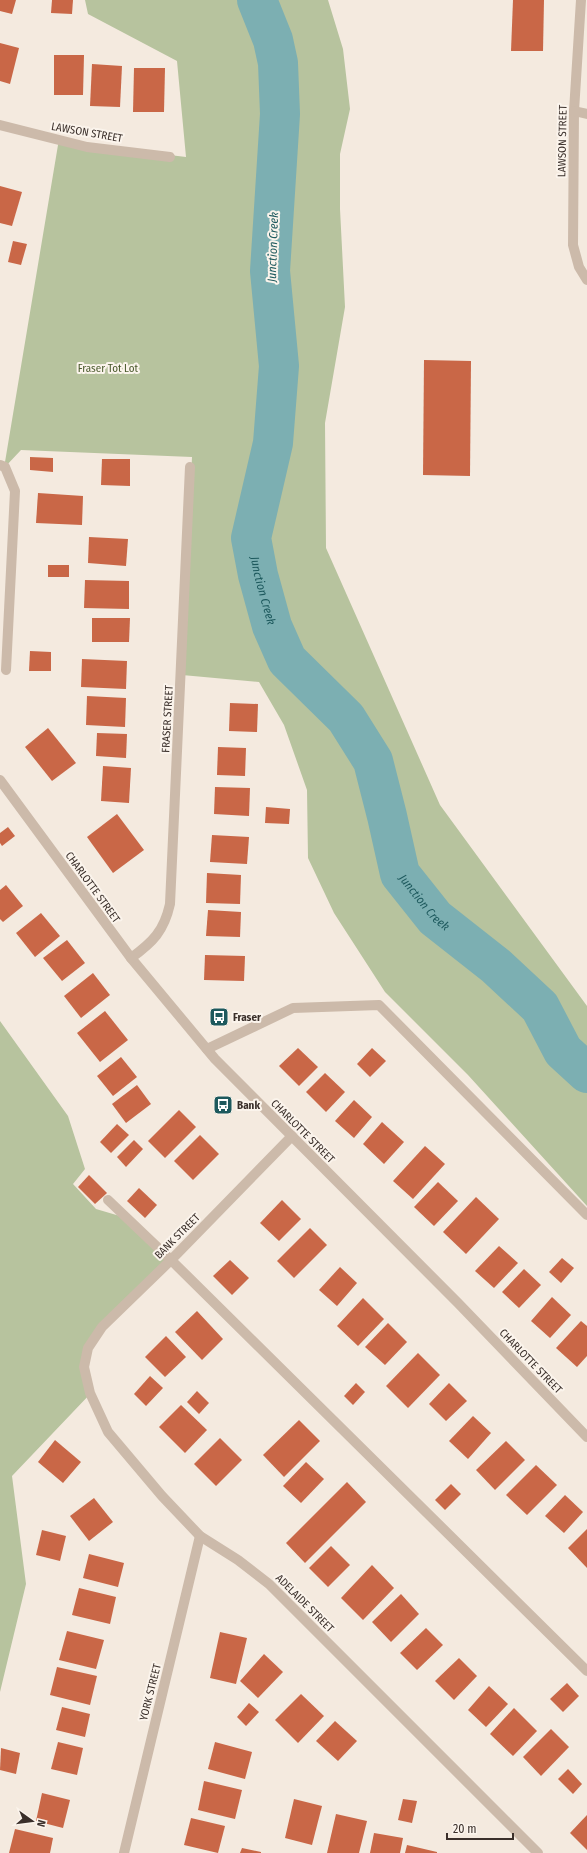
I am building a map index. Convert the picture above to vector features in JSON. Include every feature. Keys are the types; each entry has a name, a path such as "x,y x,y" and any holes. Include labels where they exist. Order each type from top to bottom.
{"street":[{"name":"LAWSON STREET","path":"581,0 574,111 572,245 579,267 587,280"},
{"path":"574,111 587,114"},
{"name":"LAWSON STREET","path":"0,126 87,147 170,157"},
{"path":"2,466 15,491 6,670"},
{"name":"FRASER STREET","path":"131,958 148,946 159,932 167,919 170,904 190,467"},
{"name":"CHARLOTTE STREET","path":"0,780 131,958 206,1049 464,1309 587,1437"},
{"path":"206,1049 293,1008 379,1005 587,1215"},
{"name":"BANK STREET","path":"85,1357 102,1327 171,1260 292,1136"},
{"path":"108,1200 171,1260 587,1671"},
{"name":"ADELAIDE STREET","path":"85,1357 84,1367 90,1393 108,1432 162,1496 200,1536 238,1560 269,1584 538,1853"},
{"name":"YORK STREET","path":"124,1853 200,1536"}],"green space":[{"name":"Fraser Tot Lot","path":"85,0 328,0 343,49 350,109 340,154 340,209 345,307 325,423 326,548 440,805 587,1006 587,1206 468,1075 385,992 334,913 308,858 307,790 284,725 259,682 182,675 192,457 21,450 4,468 59,139 87,145 186,157 177,61 88,14"},
{"path":"0,1021 68,1116 85,1169 73,1184 96,1209 130,1219 174,1260 103,1328 87,1357 92,1392 12,1476 26,1584 0,1692"}],"building":[{"path":"0,0 16,0 12,14 0,11"},
{"path":"52,0 73,0 72,14 51,13"},
{"path":"513,0 544,0 543,51 511,51"},
{"path":"0,43 19,48 10,84 0,81"},
{"path":"54,55 84,55 83,95 54,95"},
{"path":"92,64 122,66 120,107 90,106"},
{"path":"134,68 165,68 164,112 133,112"},
{"path":"0,186 22,192 12,226 0,223"},
{"path":"13,241 27,244 21,265 8,262"},
{"path":"424,360 471,361 470,476 423,475"},
{"path":"30,457 53,458 53,472 30,470"},
{"path":"102,459 130,459 130,486 101,485"},
{"path":"38,493 83,496 82,525 36,523"},
{"path":"89,537 128,539 126,566 88,563"},
{"path":"48,565 69,565 69,577 48,577"},
{"path":"85,580 129,581 129,609 84,608"},
{"path":"92,618 130,618 129,642 92,642"},
{"path":"30,651 51,652 51,671 29,671"},
{"path":"82,659 127,661 126,689 81,687"},
{"path":"87,696 126,698 125,727 86,725"},
{"path":"230,703 258,704 257,732 229,731"},
{"path":"48,728 76,763 52,781 25,747"},
{"path":"97,733 127,734 126,758 96,756"},
{"path":"218,747 246,748 245,776 217,775"},
{"path":"103,766 131,768 129,803 101,801"},
{"path":"215,787 250,788 249,816 214,814"},
{"path":"266,807 290,809 289,824 265,823"},
{"path":"117,814 144,850 113,873 87,837"},
{"path":"8,827 15,836 2,846 0,843 0,833"},
{"path":"212,835 249,837 247,864 210,862"},
{"path":"207,873 241,875 240,904 206,903"},
{"path":"6,885 23,906 3,922 0,919 0,890"},
{"path":"208,910 241,912 240,937 206,936"},
{"path":"41,913 60,936 35,957 16,933"},
{"path":"67,940 85,963 62,981 43,958"},
{"path":"205,955 245,956 244,981 204,980"},
{"path":"93,973 110,995 81,1018 64,996"},
{"path":"105,1011 128,1040 100,1062 77,1033"},
{"path":"298,1048 318,1067 299,1086 279,1066"},
{"path":"372,1048 386,1061 370,1077 357,1064"},
{"path":"121,1057 137,1077 113,1096 97,1076"},
{"path":"325,1073 345,1092 326,1112 306,1092"},
{"path":"137,1085 151,1104 126,1123 112,1104"},
{"path":"354,1100 372,1117 354,1138 335,1121"},
{"path":"179,1110 196,1127 165,1158 148,1141"},
{"path":"382,1122 404,1142 384,1164 363,1144"},
{"path":"117,1124 129,1135 111,1153 100,1142"},
{"path":"200,1135 219,1154 193,1180 174,1161"},
{"path":"134,1140 143,1149 126,1167 117,1157"},
{"path":"425,1146 445,1164 413,1199 393,1181"},
{"path":"89,1175 107,1193 95,1204 78,1187"},
{"path":"438,1182 458,1201 434,1226 414,1207"},
{"path":"139,1188 157,1205 145,1218 127,1201"},
{"path":"476,1197 499,1219 466,1254 443,1232"},
{"path":"282,1200 301,1219 279,1241 260,1223"},
{"path":"310,1228 327,1245 294,1278 277,1261"},
{"path":"499,1246 518,1263 494,1288 475,1271"},
{"path":"562,1258 574,1268 561,1283 549,1272"},
{"path":"230,1260 249,1278 232,1295 213,1276"},
{"path":"340,1267 357,1283 337,1306 319,1290"},
{"path":"524,1269 541,1285 519,1308 502,1292"},
{"path":"552,1297 571,1315 550,1338 531,1321"},
{"path":"363,1298 384,1319 358,1346 337,1326"},
{"path":"197,1311 223,1339 202,1360 175,1332"},
{"path":"581,1321 587,1326 587,1356 577,1367 556,1348"},
{"path":"388,1323 407,1342 385,1365 365,1347"},
{"path":"166,1336 186,1357 165,1377 145,1357"},
{"path":"418,1353 440,1375 408,1408 386,1386"},
{"path":"150,1376 163,1388 146,1406 134,1394"},
{"path":"356,1383 365,1392 353,1405 344,1396"},
{"path":"449,1383 467,1401 446,1421 429,1404"},
{"path":"197,1391 209,1403 199,1414 187,1402"},
{"path":"181,1405 207,1430 185,1453 159,1427"},
{"path":"473,1416 491,1433 468,1459 449,1441"},
{"path":"299,1420 320,1441 284,1477 263,1455"},
{"path":"220,1438 242,1460 216,1486 194,1464"},
{"path":"55,1440 81,1462 63,1483 38,1462"},
{"path":"506,1441 525,1460 495,1490 476,1470"},
{"path":"306,1462 324,1479 301,1503 283,1486"},
{"path":"536,1465 557,1485 527,1515 506,1495"},
{"path":"347,1482 366,1502 305,1563 286,1543"},
{"path":"451,1484 461,1494 445,1510 435,1500"},
{"path":"565,1495 583,1512 564,1533 545,1516"},
{"path":"94,1498 113,1522 89,1541 70,1516"},
{"path":"587,1529 587,1568 568,1548"},
{"path":"42,1530 66,1536 60,1561 36,1555"},
{"path":"331,1546 350,1565 328,1587 309,1568"},
{"path":"89,1554 124,1563 118,1587 83,1578"},
{"path":"372,1565 394,1588 363,1620 341,1598"},
{"path":"79,1588 116,1597 110,1624 72,1615"},
{"path":"401,1594 419,1614 391,1642 372,1622"},
{"path":"426,1628 443,1645 417,1670 400,1653"},
{"path":"67,1631 104,1640 96,1669 59,1660"},
{"path":"220,1632 247,1638 236,1684 210,1678"},
{"path":"264,1654 283,1672 258,1698 240,1681"},
{"path":"459,1658 477,1676 454,1700 435,1681"},
{"path":"57,1667 97,1676 90,1705 50,1695"},
{"path":"567,1683 579,1696 563,1712 550,1699"},
{"path":"489,1686 508,1704 486,1727 468,1710"},
{"path":"301,1694 324,1716 298,1743 275,1720"},
{"path":"249,1703 259,1712 246,1726 237,1717"},
{"path":"62,1707 90,1714 85,1737 56,1730"},
{"path":"514,1708 537,1731 513,1756 490,1734"},
{"path":"335,1721 357,1741 338,1761 316,1741"},
{"path":"551,1729 569,1747 541,1776 523,1757"},
{"path":"58,1742 83,1748 77,1775 51,1769"},
{"path":"215,1742 252,1752 245,1779 208,1769"},
{"path":"1,1748 20,1753 16,1774 0,1770"},
{"path":"568,1769 582,1784 573,1794 558,1779"},
{"path":"204,1781 242,1790 235,1819 198,1810"},
{"path":"42,1793 70,1800 63,1828 36,1821"},
{"path":"294,1799 322,1806 312,1845 285,1838"},
{"path":"403,1799 417,1801 412,1823 398,1820"},
{"path":"336,1814 367,1821 359,1853 327,1853"},
{"path":"587,1815 587,1850 570,1833"},
{"path":"191,1818 225,1826 218,1853 184,1845"},
{"path":"15,1829 53,1838 50,1853 9,1853"},
{"path":"374,1833 403,1838 400,1853 370,1853"},
{"path":"407,1845 437,1852 437,1853 405,1853"},
{"path":"242,1848 261,1852 261,1853 240,1853"}],"waterway":[{"name":"Junction Creek","path":"257,0 273,40 278,63 280,114 270,271 279,366 273,443 251,538 258,575 272,626 287,660 346,718 373,761 400,874 435,918 496,966 540,1007 563,1051 587,1073"}],"place":[{"name":"Fraser","path":"219,1017"},
{"name":"Bank","path":"223,1105"}]}
